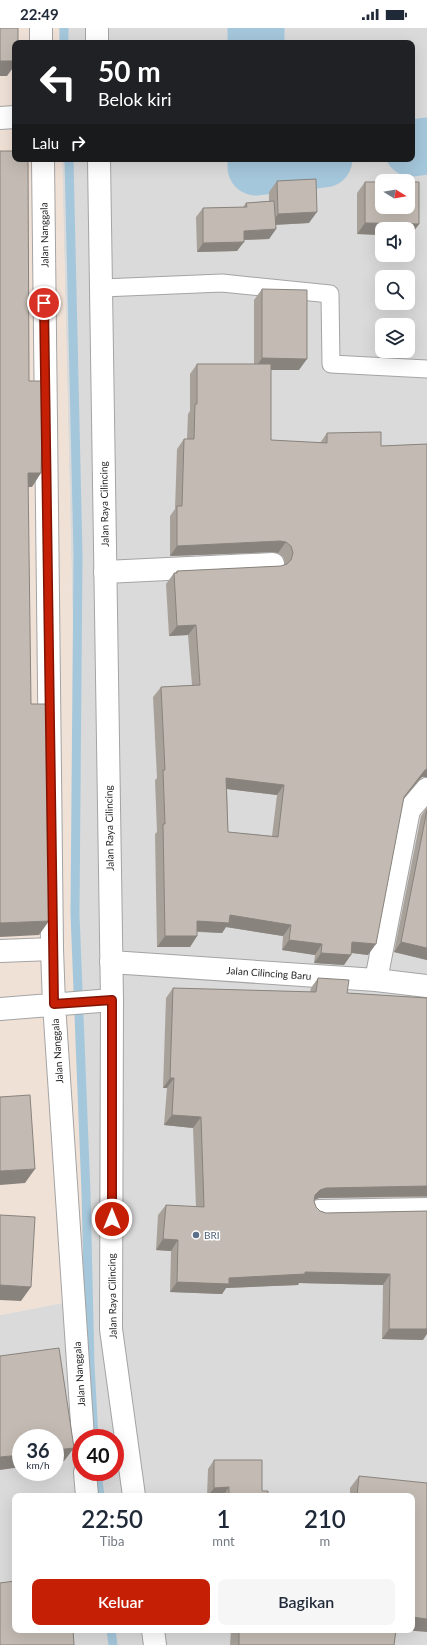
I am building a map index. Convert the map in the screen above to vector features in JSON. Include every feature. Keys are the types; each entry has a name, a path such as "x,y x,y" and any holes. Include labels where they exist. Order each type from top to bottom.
{"street":[{"path":"41,28 41,40"},
{"path":"97,28 97,40"},
{"path":"0,118 12,117"},
{"name":"Jalan Nanggala","path":"43,162 52,949 61,1004 83,1429"},
{"name":"Jalan Raya Cilincing","path":"99,162 111,962 102,1000 111,1329 134,1493"},
{"path":"105,572 273,564"},
{"path":"376,980 409,810 427,789"},
{"path":"0,951 52,949"},
{"name":"Jalan Cilincing Baru","path":"111,962 376,980 427,986"},
{"path":"0,1009 102,1000"},
{"path":"319,1211 427,1209"},
{"path":"86,1481 87,1493"},
{"path":"153,1633 155,1645"}],"lane":[{"path":"102,288 222,283 330,294 331,364 427,369"}],"shaded area":[{"path":"0,28 59,28 59,40 12,40 12,162 62,162 88,1298 0,1315"},
{"path":"59,28 427,28 427,1645 0,1645 0,1315 88,1298 62,162 415,162 415,40 59,40"}],"building":[{"path":"0,28 18,28 18,40 12,40 12,61 0,61"},
{"path":"0,151 12,151 12,162 28,162 29,381 43,381 41,473 28,473 31,704 47,704 49,921 0,923"},
{"path":"316,179 317,212 278,214 277,181"},
{"path":"365,182 375,182 375,214 415,214 415,182 419,182 419,224 415,224 415,222 365,223"},
{"path":"274,201 276,229 244,231 244,242 203,243 203,208 247,207 246,203"},
{"path":"262,289 307,290 307,359 262,358"},
{"path":"197,364 271,364 271,440 327,443 327,433 381,432 381,446 427,444 427,769 404,797 376,944 352,942 351,955 321,953 322,944 289,940 291,925 230,915 229,923 197,921 197,936 165,936 163,824 165,824 163,770 165,770 161,687 200,685 196,625 177,626 174,573 177,573 177,571 281,566 287,564 291,560 293,553 291,546 286,542 280,541 177,546 177,506 182,506 184,439 194,439 195,404 197,404","holes":["226,778 284,785 278,837 228,832"]},
{"path":"427,810 427,948 401,942"},
{"path":"318,978 349,980 347,993 427,998 427,1186 326,1188 320,1190 315,1195 314,1201 316,1207 320,1211 326,1213 427,1211 427,1329 389,1329 390,1274 305,1272 305,1274 229,1278 229,1284 177,1282 178,1240 163,1239 166,1205 204,1207 201,1117 172,1115 174,1078 170,1078 173,988 316,992"},
{"path":"30,1095 35,1169 0,1171 0,1097"},
{"path":"0,1215 35,1217 31,1287 0,1285"},
{"path":"59,1348 72,1435 72,1448 64,1449 64,1429 12,1429 12,1456 0,1457 0,1356"},
{"path":"214,1460 262,1460 262,1491 268,1491 268,1493 229,1493 229,1487 214,1488"},
{"path":"359,1476 427,1483 427,1619 415,1617 415,1493 357,1493"},
{"path":"12,1581 12,1633 73,1633 74,1645 0,1645 0,1583"},
{"path":"239,1633 396,1633 394,1645 239,1645"}],"waterway":[{"path":"64,28 64,40"},
{"path":"256,28 256,40"},
{"path":"415,148 427,146"},
{"path":"69,162 78,555 75,914 86,1193 90,1365 94,1429"},
{"path":"256,162 256,167 298,162"},
{"path":"98,1481 100,1493"},
{"path":"111,1633 113,1645"}],"place":[{"name":"BRI","path":"196,1235"}],"route":[{"path":"44,303 52,949 54,1004 112,1000 112,1219"}]}
